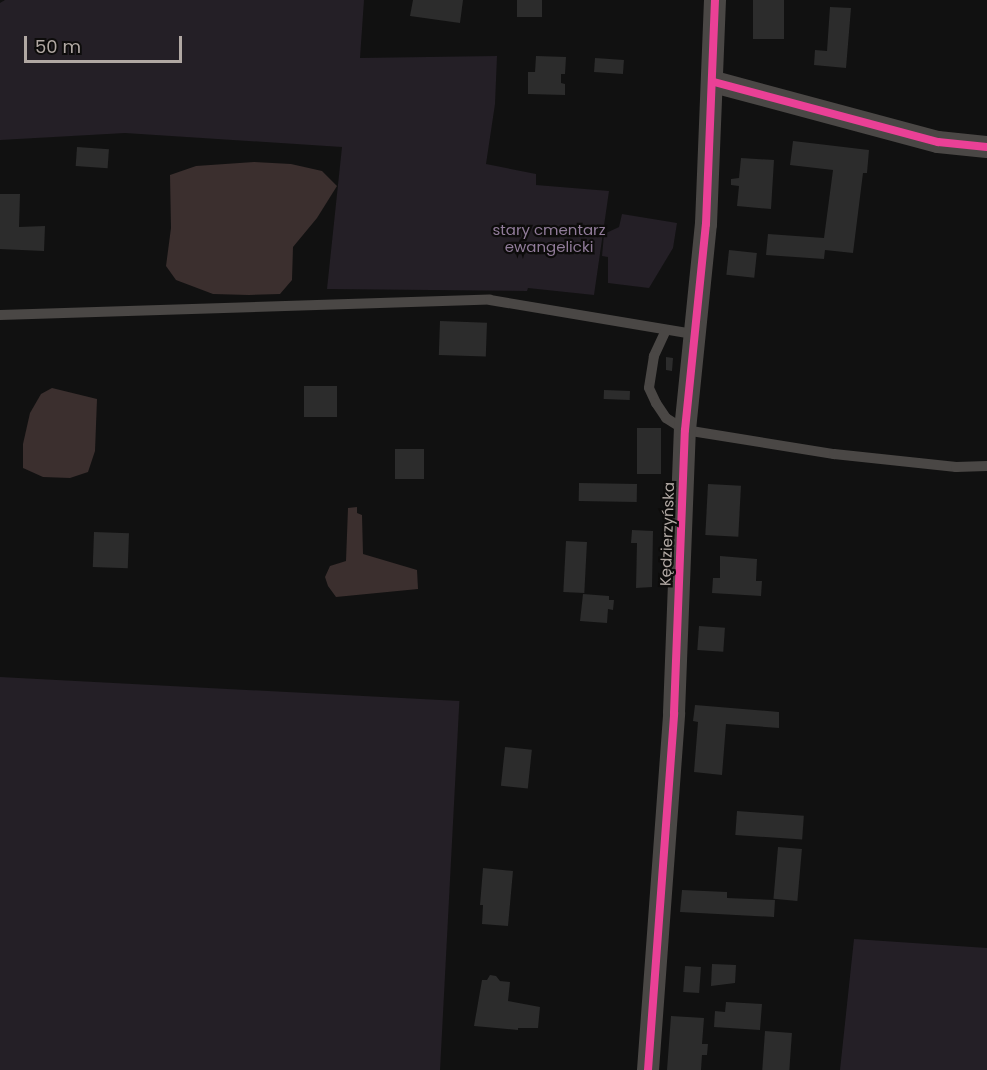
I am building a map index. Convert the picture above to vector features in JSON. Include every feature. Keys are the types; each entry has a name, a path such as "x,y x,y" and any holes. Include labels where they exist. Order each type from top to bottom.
{"street":[{"name":"Kędzierzyńska","path":"648,1070 674,713 685,430 706,224 716,0"},
{"path":"714,82 938,142 987,147"}],"lane":[{"path":"0,315 490,300 693,334"},
{"path":"666,330 654,356 650,388 666,418 685,430 834,454 956,467 987,466"}],"green space":[{"name":"stary cmentarz ewangelicki","path":"5,0 364,0 360,58 497,56 495,104 486,164 536,174 536,185 609,191 594,295 528,288 527,291 327,289 342,147 125,133 0,140 0,3"},
{"path":"622,214 677,223 673,248 649,288 608,283 608,257 602,256 604,234 619,227"},
{"path":"0,677 459,701 440,1070 0,1070"},
{"path":"854,939 987,948 987,1070 840,1070"}],"shaded area":[{"path":"254,162 291,164 322,171 337,186 317,218 293,247 292,280 280,294 249,295 213,294 176,280 166,266 171,228 170,175 196,166"},
{"path":"52,388 97,399 95,451 88,472 70,478 43,477 23,468 23,444 30,413 41,394"},
{"path":"357,507 357,513 362,515 363,554 417,570 418,589 336,597 325,577 330,566 346,561 348,508"}],"building":[{"path":"413,0 463,0 460,23 410,16"},
{"path":"517,0 542,0 542,17 517,17"},
{"path":"753,0 784,0 784,39 753,39"},
{"path":"830,7 851,8 846,68 814,65 815,50 827,51"},
{"path":"536,56 566,57 565,74 561,74 561,83 565,84 565,95 528,94 528,72 535,72"},
{"path":"595,58 624,60 623,74 594,72"},
{"path":"793,141 869,150 867,173 863,173 853,253 825,250 824,259 766,255 768,234 824,238 833,170 790,165"},
{"path":"77,147 109,149 108,168 76,166"},
{"path":"741,158 774,160 771,209 737,206 739,186 731,185 731,179 739,178"},
{"path":"0,194 20,194 19,227 45,226 44,251 0,249"},
{"path":"729,250 757,253 754,278 726,275"},
{"path":"440,321 487,323 486,357 439,355"},
{"path":"666,357 673,358 672,371 666,370"},
{"path":"304,386 337,386 337,417 304,417"},
{"path":"604,390 630,391 630,400 604,399"},
{"path":"637,428 661,428 661,474 637,474"},
{"path":"395,449 424,449 424,479 395,479"},
{"path":"579,483 637,484 637,502 579,501"},
{"path":"708,484 741,486 738,537 705,535"},
{"path":"632,530 653,531 652,587 636,588 637,543 631,543"},
{"path":"94,532 129,533 128,568 93,567"},
{"path":"566,541 587,542 584,593 563,592"},
{"path":"720,556 757,559 756,581 762,581 761,596 712,593 713,578 720,578"},
{"path":"583,594 609,596 609,600 614,600 613,610 608,609 607,623 580,621"},
{"path":"699,626 725,628 723,652 697,650"},
{"path":"695,705 779,712 779,728 726,724 722,775 694,772 698,722 693,721"},
{"path":"505,747 532,750 528,789 501,786"},
{"path":"737,811 804,816 802,840 735,835"},
{"path":"778,847 802,849 797,901 773,899"},
{"path":"483,868 513,871 508,926 482,924 483,905 480,905"},
{"path":"682,890 727,892 727,898 775,900 774,917 680,912"},
{"path":"712,964 736,965 735,983 711,986"},
{"path":"685,966 701,967 699,993 683,992"},
{"path":"490,975 496,976 500,981 510,982 508,1001 540,1007 538,1028 518,1028 518,1030 474,1026 482,980 487,980"},
{"path":"726,1002 762,1004 760,1030 714,1027 715,1011 725,1012"},
{"path":"671,1016 704,1018 702,1044 708,1044 707,1055 702,1055 701,1070 667,1070"},
{"path":"765,1031 792,1033 789,1070 762,1070"}],"cycle path":[{"path":"648,1070 674,713 685,430 706,224 715,0"},
{"path":"714,82 938,142 987,147"}]}
